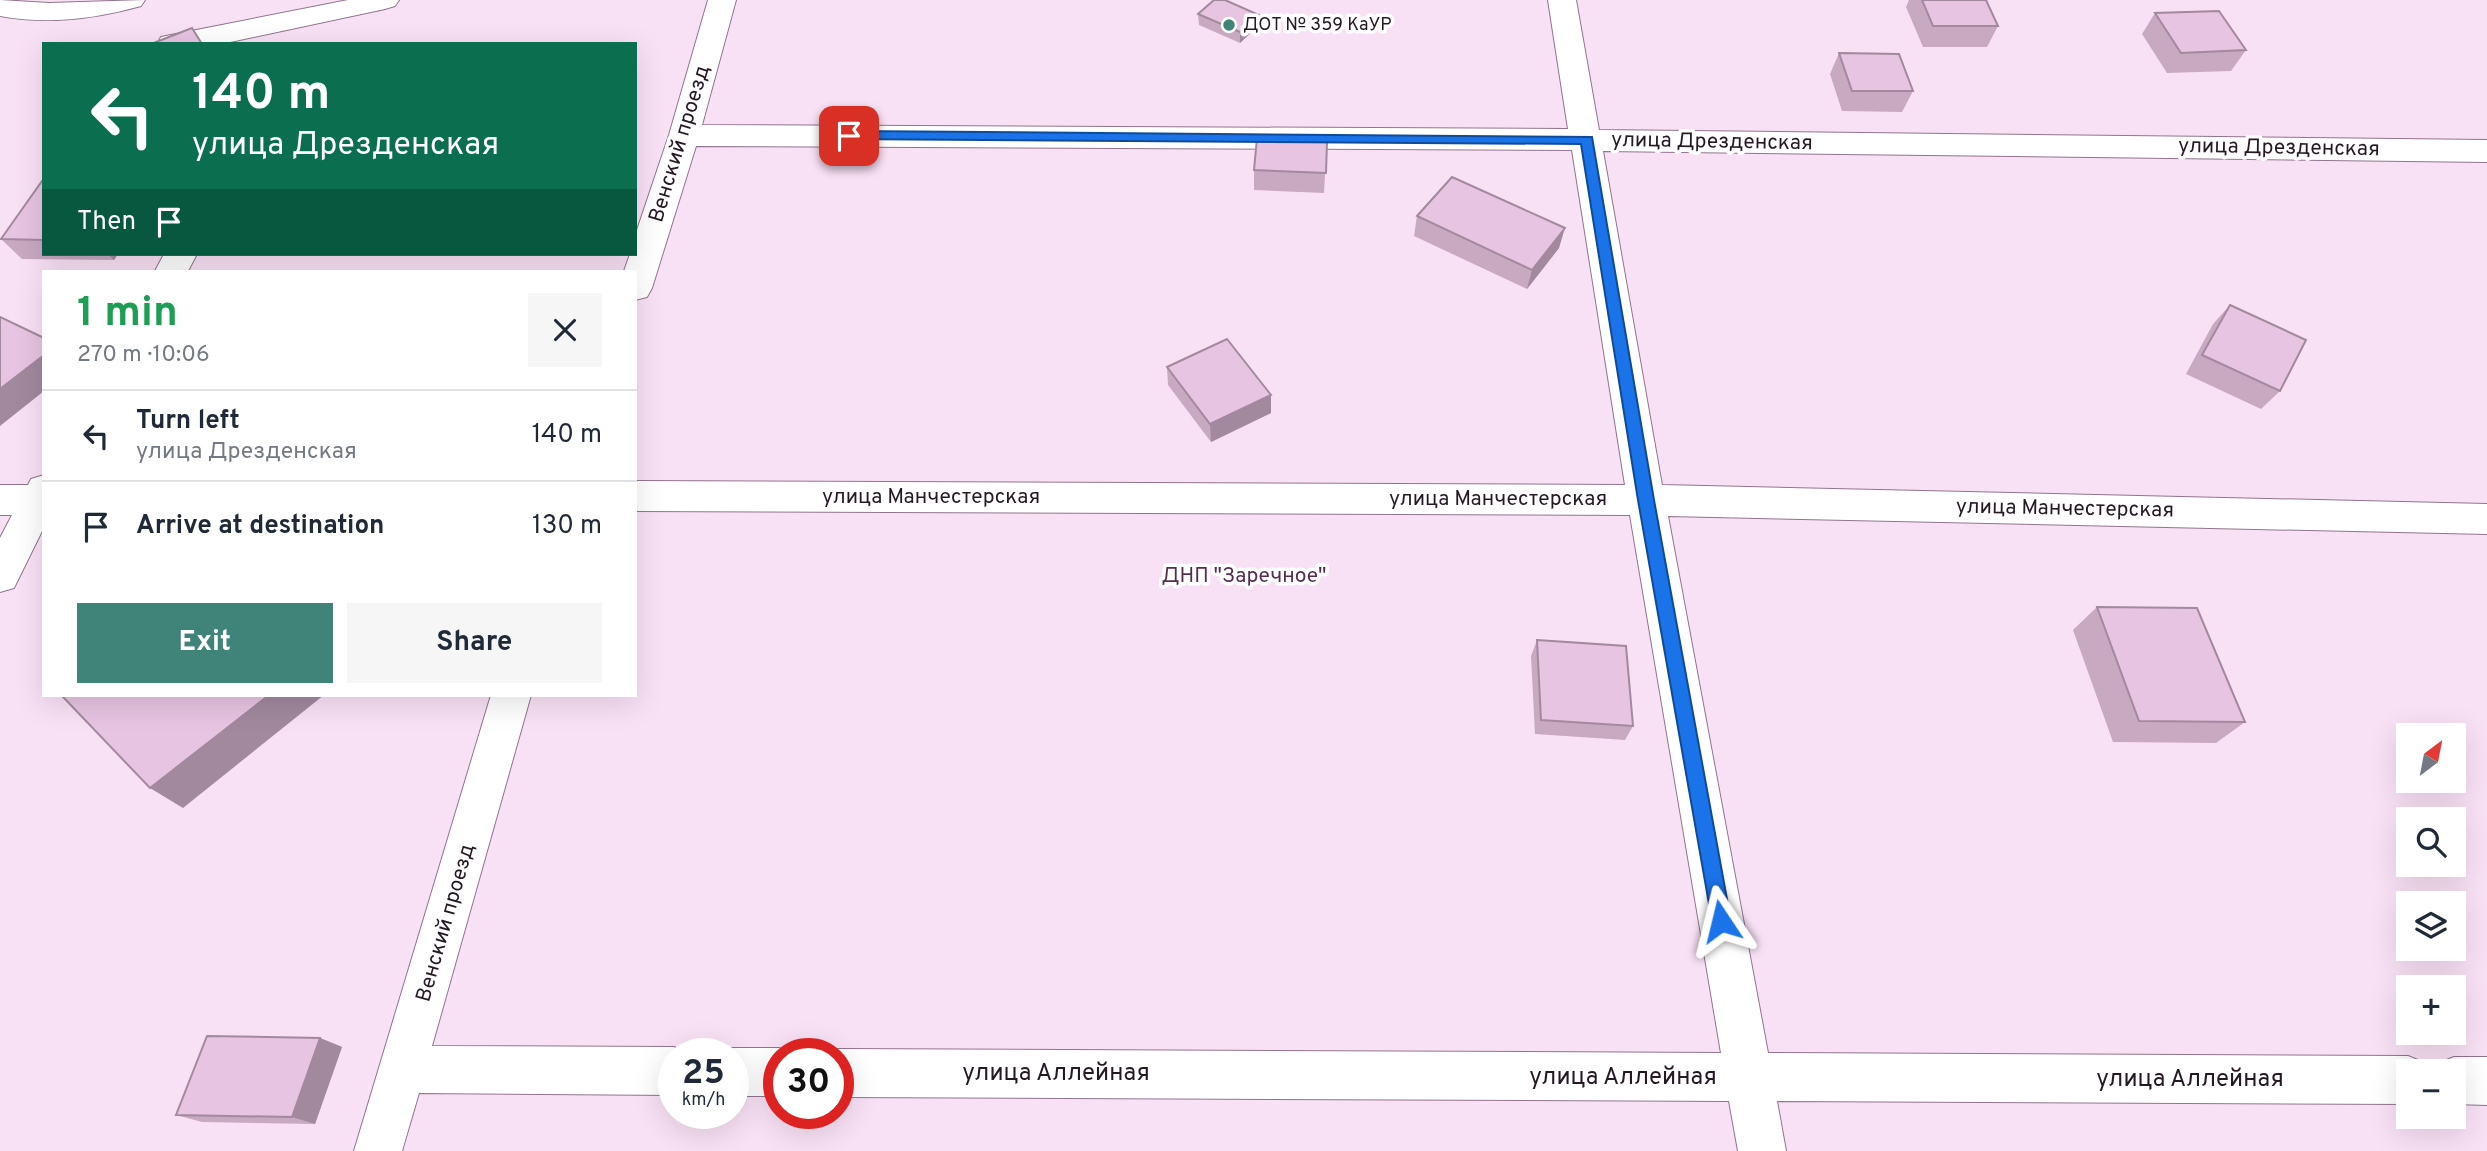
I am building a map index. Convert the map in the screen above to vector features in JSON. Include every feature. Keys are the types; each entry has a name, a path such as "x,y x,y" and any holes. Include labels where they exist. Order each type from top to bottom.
{"street":[{"path":"0,8 69,11 105,7 131,0"},
{"path":"182,42 319,16 384,0"},
{"name":"Венский проезд","path":"637,282 684,135 722,0"},
{"path":"1562,0 1646,500 1762,1151"},
{"path":"303,42 319,16"},
{"name":"улица Дрезденская","path":"684,135 1587,140 2487,151"},
{"name":"улица Манчестерская","path":"637,496 1646,500 2487,519"},
{"path":"0,500 42,497"},
{"path":"0,576 42,497"},
{"name":"Венский проезд","path":"378,1151 510,697"},
{"path":"403,1069 658,1071"},
{"name":"улица Аллейная","path":"854,1073 2396,1080"},
{"path":"2466,1080 2487,1081"}],"green space":[{"name":"ДНП \"Заречное\"","path":"0,0 2487,0 2487,1151 0,1151"}],"building":[{"path":"1214,0 1225,0 1259,15 1240,32 1198,14"},
{"path":"1922,0 1986,0 1998,26 1933,26"},
{"path":"2219,11 2246,50 2181,53 2155,13"},
{"path":"192,28 201,42 156,42"},
{"path":"1839,53 1899,54 1913,91 1852,91"},
{"path":"1257,138 1327,142 1326,173 1254,170"},
{"path":"1452,177 1565,228 1532,270 1417,216"},
{"path":"42,181 42,240 1,239"},
{"path":"2230,305 2306,340 2280,391 2202,355"},
{"path":"0,317 42,337 42,357 0,389"},
{"path":"1227,339 1271,395 1210,424 1167,367"},
{"path":"2097,607 2197,608 2245,722 2139,721"},
{"path":"1537,640 1626,646 1633,726 1541,720"},
{"path":"63,697 266,697 150,788"},
{"path":"207,1036 320,1038 292,1117 176,1115"}],"place":[{"name":"ДОТ № 359 КаУР","path":"1229,25"}],"route":[{"path":"849,136 1587,140 1646,500 1721,921"}]}
